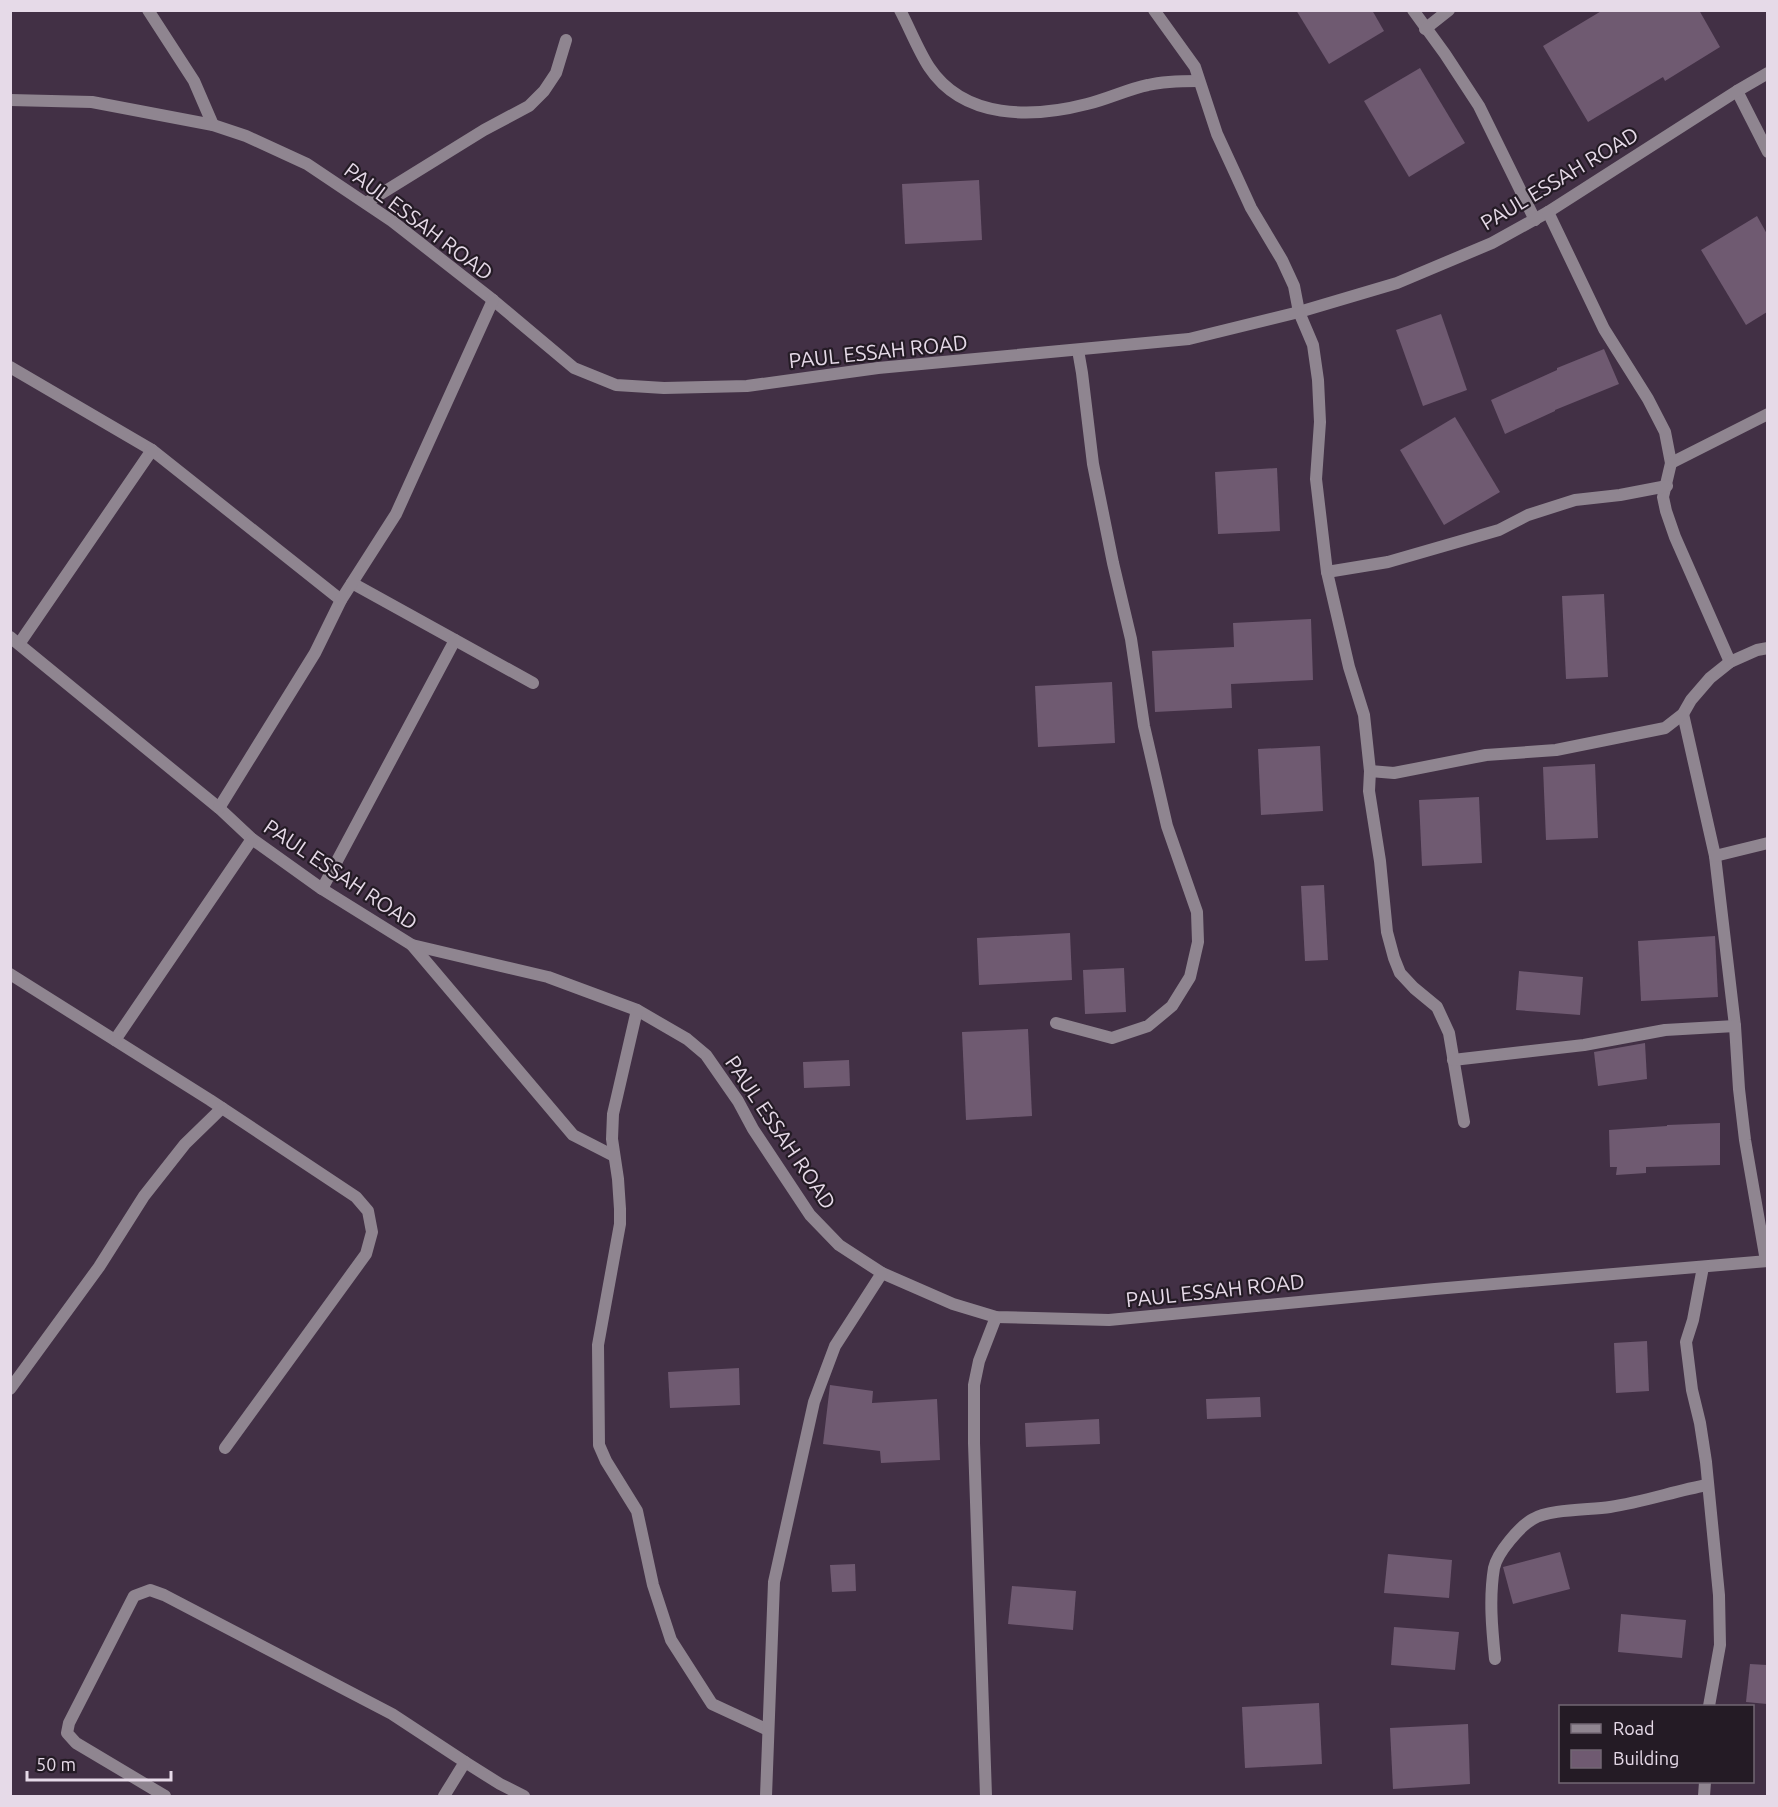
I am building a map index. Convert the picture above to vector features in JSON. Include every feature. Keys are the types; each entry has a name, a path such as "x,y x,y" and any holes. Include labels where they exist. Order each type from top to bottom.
{"street":[{"path":"148,10 194,81 213,125"},
{"path":"900,10 930,68 947,88 964,100 985,108 1004,112 1044,111 1087,104 1149,85 1198,81"},
{"path":"1154,10 1194,67 1217,134 1243,190 1294,286 1299,312 1313,345 1318,380 1320,422 1316,479 1326,572 1349,667 1364,715 1370,771 1369,791 1380,861 1387,932 1400,972 1414,988 1437,1007 1449,1033 1464,1122"},
{"path":"1413,10 1479,106 1535,220"},
{"path":"1425,29 1449,10"},
{"path":"366,203 484,130 529,106 544,91 556,73 566,40"},
{"name":"PAUL ESSAH ROAD","path":"10,100 92,102 213,125 246,136 307,164 392,221 493,300 574,368 616,385 664,388 747,386 878,368 1189,339 1299,312 1397,283 1492,243 1548,212 1767,73"},
{"path":"1737,91 1767,152"},
{"path":"1548,212 1604,329 1648,399 1665,432 1671,463 1663,497 1666,511 1730,662"},
{"path":"219,808 315,653 341,600 396,514 493,300"},
{"path":"1056,1023 1112,1038 1149,1026 1172,1006 1190,976 1198,942 1197,912 1167,826 1144,726 1131,639 1093,464 1078,350"},
{"path":"10,367 152,450 341,600"},
{"path":"1671,463 1767,414"},
{"path":"15,641 152,450"},
{"path":"1326,572 1388,562 1499,530 1528,515 1575,500 1620,495 1667,486"},
{"path":"352,583 533,683"},
{"path":"322,889 455,640"},
{"name":"PAUL ESSAH ROAD","path":"15,641 219,808 252,839 322,889 412,945 548,977 637,1010 687,1039 706,1055 810,1215 839,1245 882,1273 953,1304 996,1317 1109,1320 1435,1288 1767,1261"},
{"path":"1370,771 1394,773 1486,755 1556,750 1665,728 1683,714 1691,700 1710,678 1730,662 1767,648"},
{"path":"1683,714 1715,856 1735,1026 1745,1140 1767,1261"},
{"path":"115,1040 252,839"},
{"path":"1715,856 1767,843"},
{"path":"412,945 573,1136 614,1156"},
{"path":"10,974 222,1108 356,1197 368,1211 372,1232 366,1254 225,1448"},
{"path":"637,1010 613,1114 612,1139 621,1209 598,1346 599,1445 606,1461 637,1511 653,1586 670,1640 712,1704 768,1730"},
{"path":"1454,1060 1584,1045 1684,1028 1735,1026"},
{"path":"10,1389 99,1267 144,1196 184,1144 222,1108"},
{"path":"1703,1267 1693,1320 1686,1342 1692,1390 1700,1423 1719,1595 1720,1645 1709,1705"},
{"path":"766,1797 774,1582 814,1402 835,1346 882,1273"},
{"path":"986,1797 974,1385 979,1361 996,1317"},
{"path":"1495,1659 1491,1617 1494,1566 1516,1534 1534,1518 1559,1512 1610,1507 1707,1485"},
{"path":"165,1797 76,1743 67,1733 69,1723 134,1596 150,1590 164,1595 392,1714 500,1784 525,1797"},
{"path":"444,1797 465,1762"}],"building":[{"path":"1296,10 1372,10 1384,31 1329,64"},
{"path":"1603,10 1699,10 1720,47 1665,81 1663,77 1588,122 1543,46"},
{"path":"1420,68 1465,143 1409,177 1364,101"},
{"path":"979,180 982,240 905,244 902,184"},
{"path":"1757,216 1767,234 1767,312 1746,325 1701,250"},
{"path":"1441,314 1467,390 1423,406 1396,330"},
{"path":"1604,349 1619,384 1555,410 1505,434 1491,400 1557,368"},
{"path":"1455,417 1500,492 1444,525 1400,450"},
{"path":"1277,468 1280,531 1218,534 1215,472"},
{"path":"1604,594 1608,677 1566,679 1562,596"},
{"path":"1311,619 1313,680 1231,684 1232,708 1155,712 1152,651 1234,647 1233,623"},
{"path":"1112,682 1115,743 1038,747 1035,686"},
{"path":"1320,746 1323,811 1261,815 1258,749"},
{"path":"1595,764 1598,838 1546,840 1543,767"},
{"path":"1479,797 1482,863 1422,866 1419,800"},
{"path":"1324,885 1328,960 1305,961 1301,886"},
{"path":"1070,933 1072,980 979,985 977,938"},
{"path":"1715,936 1718,997 1641,1001 1638,941"},
{"path":"1124,968 1126,1012 1085,1014 1083,970"},
{"path":"1519,971 1583,977 1580,1015 1516,1010"},
{"path":"1028,1029 1032,1116 966,1120 962,1032"},
{"path":"1645,1043 1647,1079 1598,1086 1594,1052"},
{"path":"849,1060 850,1086 804,1088 803,1062"},
{"path":"1720,1123 1720,1165 1646,1167 1646,1173 1616,1175 1617,1167 1610,1167 1609,1130"},
{"path":"1647,1341 1649,1391 1616,1393 1614,1343"},
{"path":"739,1368 740,1405 670,1408 668,1372"},
{"path":"830,1385 873,1391 872,1403 937,1399 940,1460 881,1463 880,1451 823,1444"},
{"path":"1260,1397 1261,1417 1207,1419 1206,1399"},
{"path":"1099,1419 1100,1444 1026,1447 1025,1423"},
{"path":"1560,1552 1570,1589 1513,1604 1503,1567"},
{"path":"1388,1554 1452,1560 1449,1598 1384,1593"},
{"path":"855,1564 856,1591 832,1592 830,1565"},
{"path":"1012,1586 1076,1591 1073,1630 1008,1624"},
{"path":"1621,1614 1686,1620 1682,1658 1618,1652"},
{"path":"1394,1627 1459,1632 1455,1670 1391,1665"},
{"path":"1750,1664 1767,1665 1767,1704 1746,1702"},
{"path":"1319,1703 1322,1764 1245,1768 1242,1707"},
{"path":"1468,1724 1470,1784 1393,1789 1390,1728"}]}
